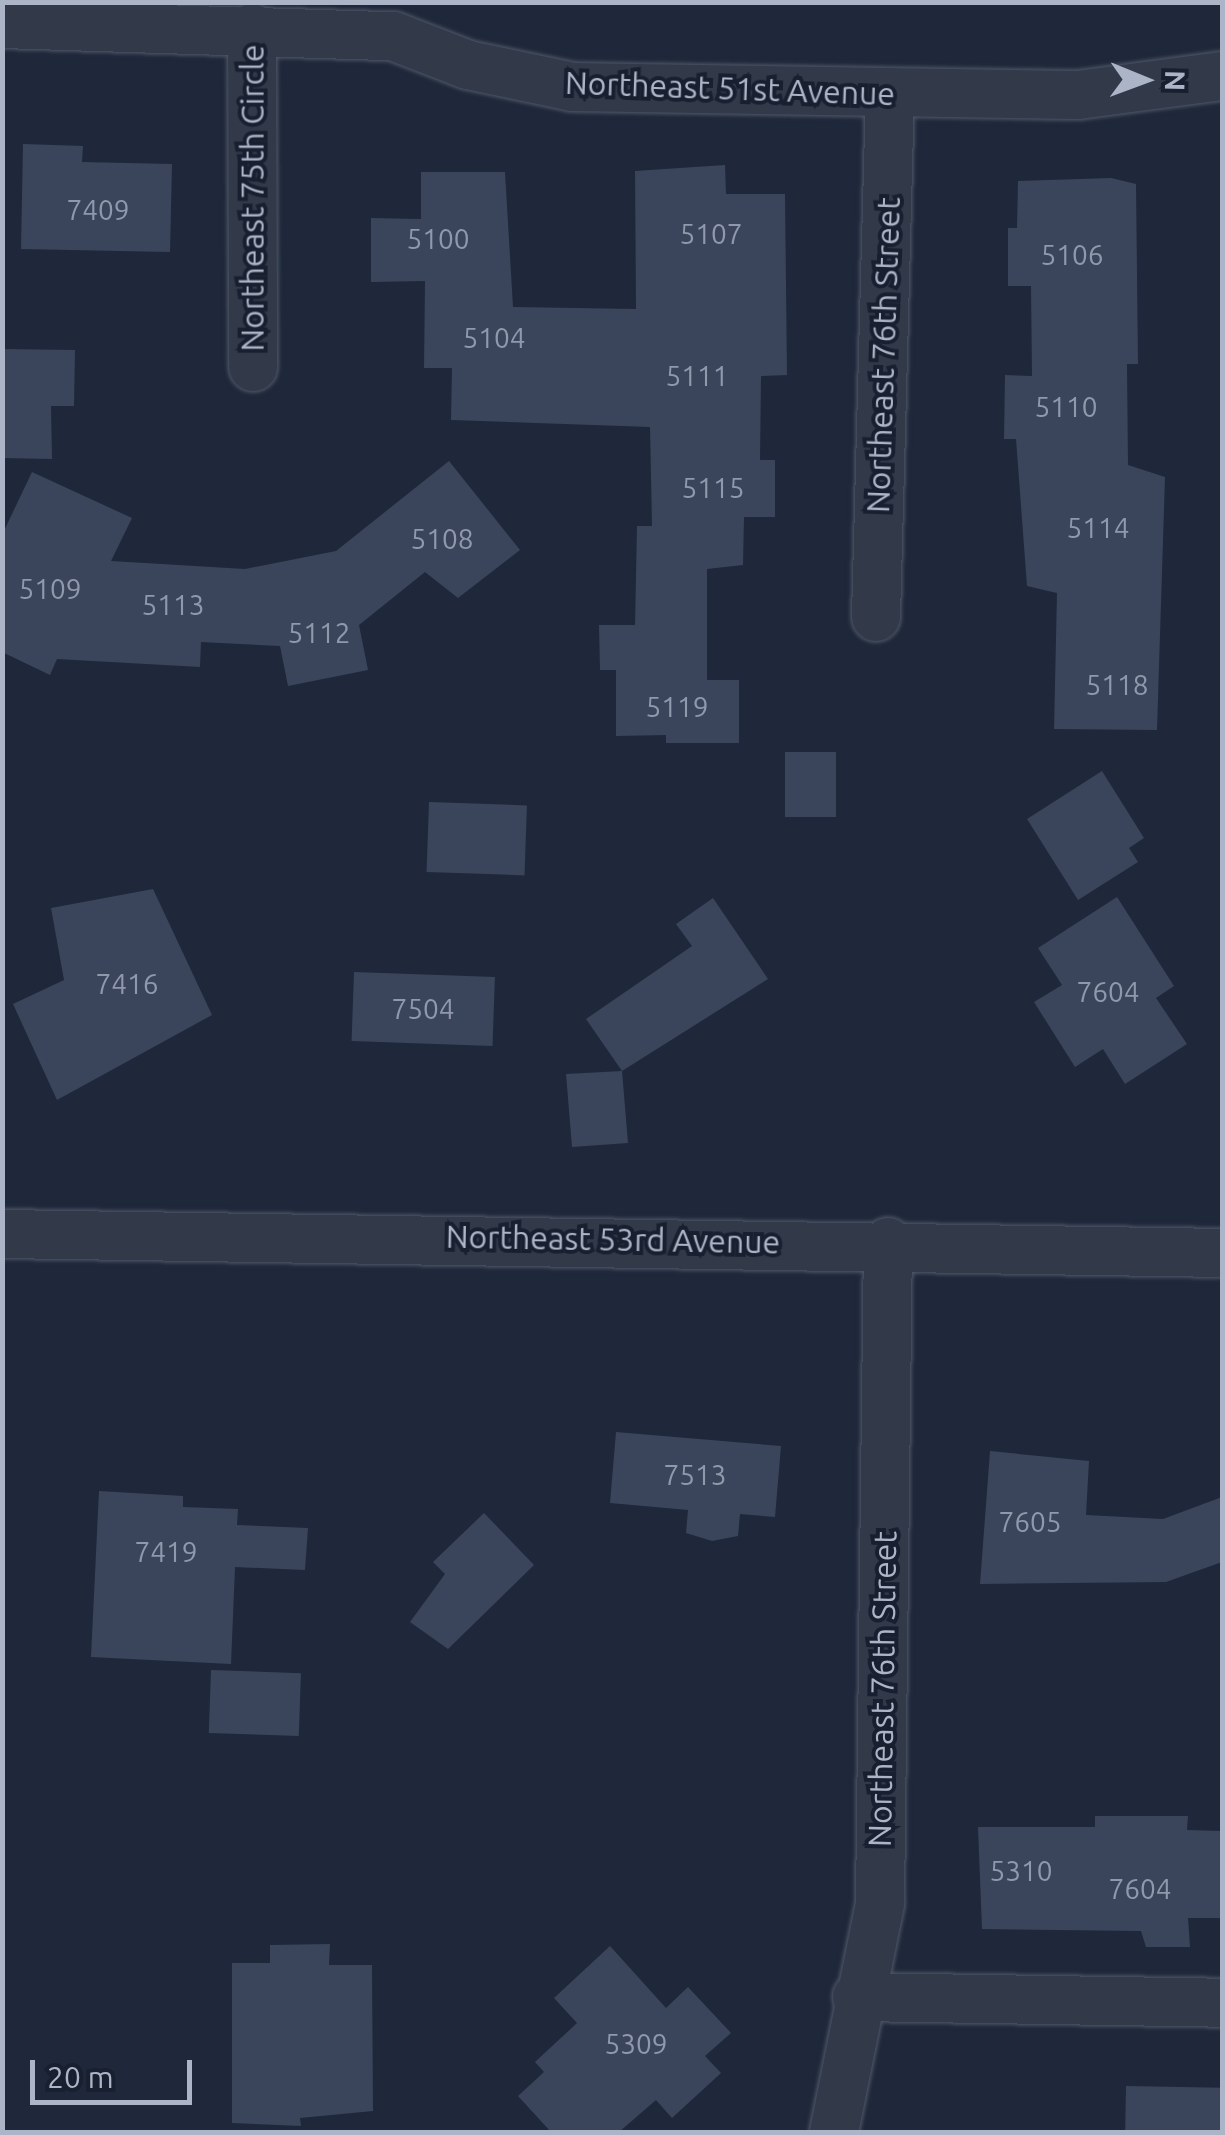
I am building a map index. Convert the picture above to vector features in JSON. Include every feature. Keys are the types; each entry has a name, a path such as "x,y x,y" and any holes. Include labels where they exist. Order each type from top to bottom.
{"street":[{"name":"Northeast 51st Avenue","path":"2,24 252,28 392,36 468,66 572,87 1078,95 1222,76"},
{"name":"Northeast 75th Circle","path":"252,28 252,367"},
{"name":"Northeast 76th Street","path":"876,617 890,94"},
{"name":"Northeast 53rd Avenue","path":"2,1234 888,1242 1222,1253"},
{"name":"Northeast 76th Street","path":"834,2132 858,1996 880,1904 888,1242"},
{"path":"858,1996 1222,2003"}],"building":[{"path":"23,144 83,146 82,162 172,164 170,252 21,249"},
{"path":"725,165 726,194 785,194 787,375 761,376 760,460 775,460 775,517 744,517 743,565 707,569 707,680 739,680 739,743 666,743 666,735 616,736 616,670 600,670 599,625 635,625 637,526 652,526 650,427 451,420 452,368 424,368 425,281 371,282 371,218 421,219 421,172 505,172 513,307 636,309 635,171"},
{"path":"1111,178 1136,184 1138,364 1127,364 1128,465 1165,477 1157,730 1054,729 1057,593 1027,586 1016,439 1004,439 1005,375 1032,376 1031,286 1008,286 1008,228 1017,228 1018,181"},
{"path":"2,349 75,350 74,406 51,406 52,459 2,458"},
{"path":"449,461 520,550 458,598 425,572 359,625 368,670 288,686 280,646 201,642 200,667 57,659 50,675 2,652 2,535 32,472 132,518 111,561 245,569 336,551"},
{"path":"785,752 836,752 836,817 785,817"},
{"path":"1102,771 1144,838 1129,848 1138,862 1078,900 1027,819"},
{"path":"429,802 527,805 524,875 427,872"},
{"path":"153,889 212,1015 57,1100 13,1004 64,980 51,908"},
{"path":"1117,897 1174,986 1156,998 1187,1044 1125,1084 1103,1049 1075,1067 1034,1002 1062,985 1038,948"},
{"path":"713,898 768,979 622,1071 586,1019 692,946 676,924"},
{"path":"354,972 495,977 493,1046 352,1041"},
{"path":"622,1071 628,1143 572,1147 566,1074"},
{"path":"616,1432 781,1446 775,1517 740,1514 738,1536 712,1541 686,1533 688,1510 610,1503"},
{"path":"990,1451 1089,1461 1086,1515 1163,1519 1222,1497 1222,1562 1166,1582 980,1584"},
{"path":"99,1491 183,1496 183,1507 238,1509 237,1525 308,1528 305,1570 235,1567 231,1664 91,1657"},
{"path":"484,1513 534,1565 448,1649 410,1622 445,1574 433,1562"},
{"path":"211,1670 301,1673 299,1736 209,1733"},
{"path":"1095,1816 1188,1816 1187,1830 1222,1831 1222,1918 1188,1918 1190,1947 1146,1947 1141,1931 982,1929 978,1827 1095,1827"},
{"path":"330,1944 329,1965 372,1965 373,2111 300,2118 301,2126 232,2123 232,1963 270,1963 270,1945"},
{"path":"610,1946 666,2008 688,1987 731,2033 705,2056 721,2073 672,2118 656,2100 619,2132 551,2132 518,2096 544,2072 535,2062 577,2023 554,1998"},
{"path":"1126,2086 1222,2088 1221,2132 1125,2132"}]}
